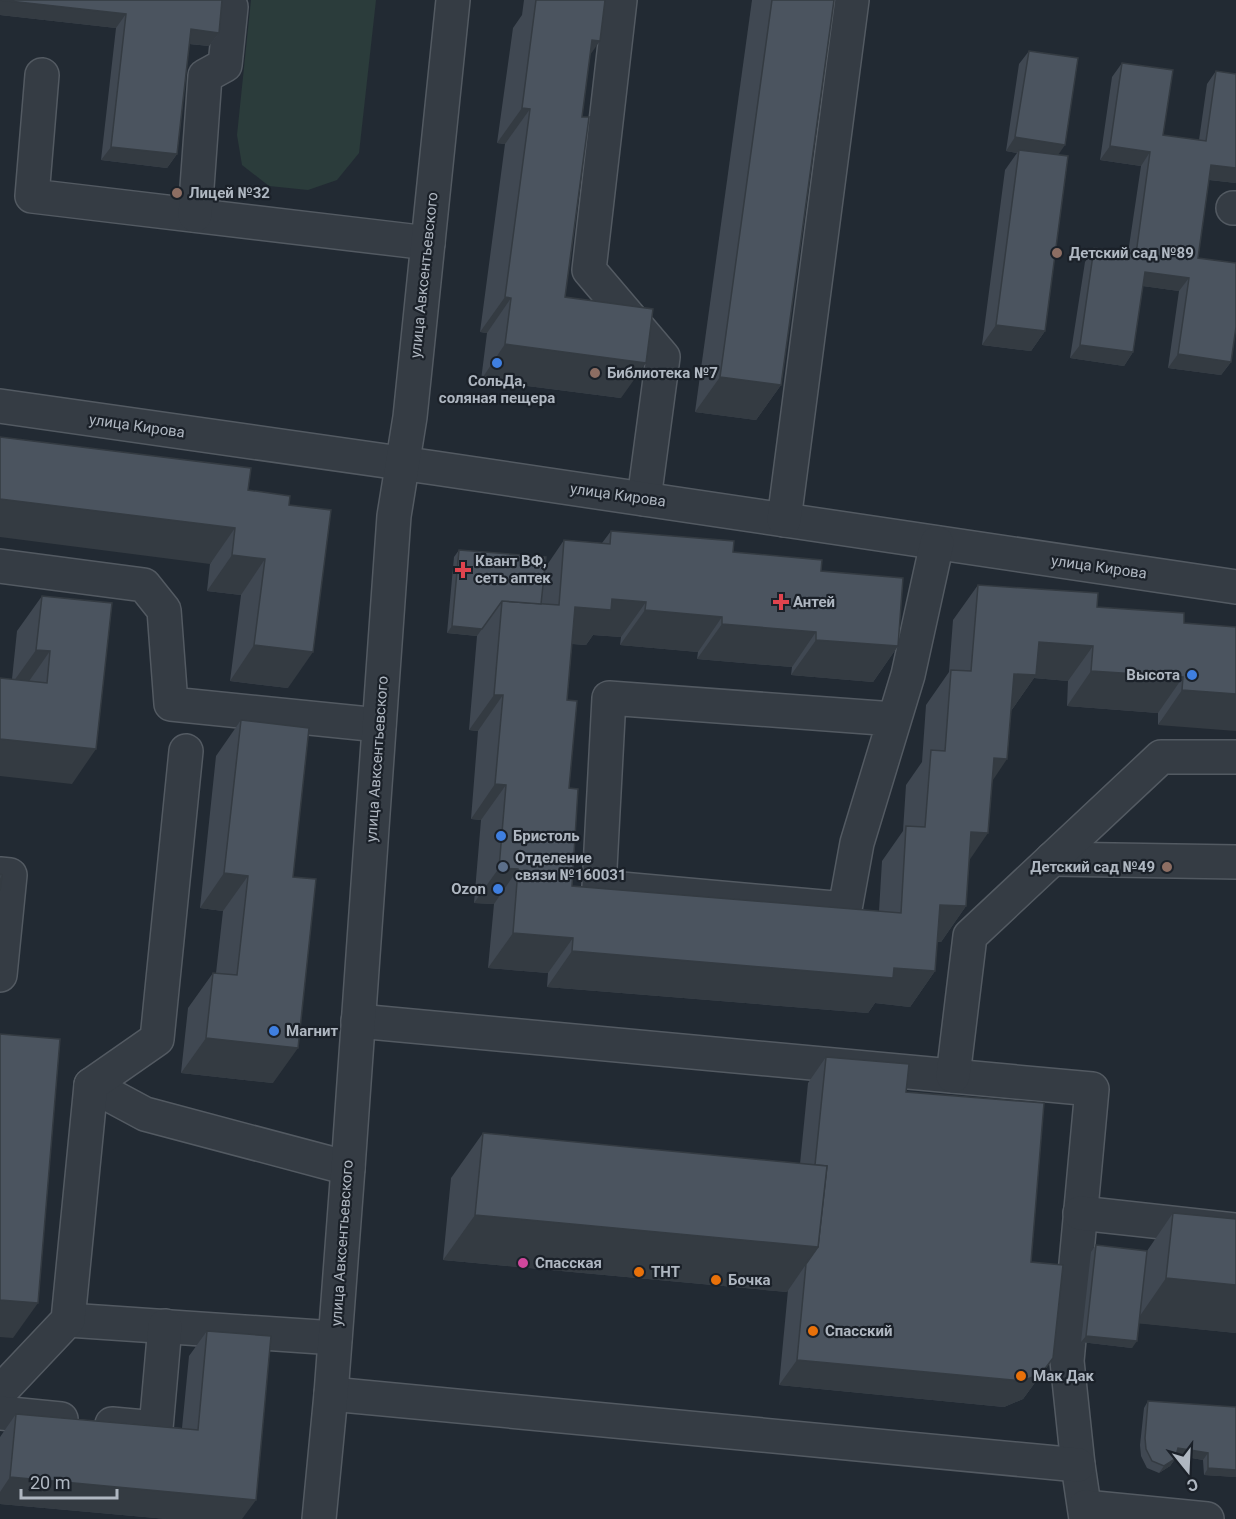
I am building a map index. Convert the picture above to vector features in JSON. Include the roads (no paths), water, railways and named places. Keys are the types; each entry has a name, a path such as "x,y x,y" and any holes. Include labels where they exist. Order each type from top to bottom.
{"street":[{"path":"195,215 205,76 225,65 231,7 224,0"},
{"name":"улица Авксентьевского","path":"319,1519 348,1168 394,516 410,417 453,0"},
{"path":"620,0 589,270 663,357 644,499"},
{"path":"784,520 852,0"},
{"path":"42,75 32,196 428,243"},
{"name":"улица Кирова","path":"0,406 1236,587"},
{"path":"894,719 609,698 599,887 845,909 857,843 908,675 937,543"},
{"path":"0,566 144,585 164,610 171,704 379,725"},
{"path":"0,1392 68,1320 91,1085 157,1039 186,751"},
{"path":"953,1076 970,936 1161,757 1236,757"},
{"path":"1052,859 1236,862"},
{"path":"0,874 10,875 0,975"},
{"path":"358,1021 1092,1089 1067,1361 1085,1513 1207,1519"},
{"path":"91,1085 145,1114 348,1168"},
{"path":"1080,1213 1236,1230"},
{"path":"68,1320 335,1338"},
{"path":"0,1413 156,1428 165,1326"},
{"path":"331,1394 1078,1465"}],"place":[{"name":"Лицей №32","path":"177,193"},
{"name":"Детский сад №89","path":"1057,253"},
{"name":"СольДа, соляная пещера","path":"497,363"},
{"name":"Библиотека №7","path":"595,373"},
{"name":"Квант ВФ, сеть аптек","path":"463,570"},
{"name":"Антей","path":"781,602"},
{"name":"Высота","path":"1192,675"},
{"name":"Бристоль","path":"501,836"},
{"name":"Отделение связи №160031","path":"503,867"},
{"name":"Детский сад №49","path":"1167,867"},
{"name":"Ozon","path":"498,889"},
{"name":"Магнит","path":"274,1031"},
{"name":"Спасская","path":"523,1263"},
{"name":"ТНТ","path":"639,1272"},
{"name":"Бочка","path":"716,1280"},
{"name":"Спасский","path":"813,1331"},
{"name":"Мак Дак","path":"1021,1376"}]}
